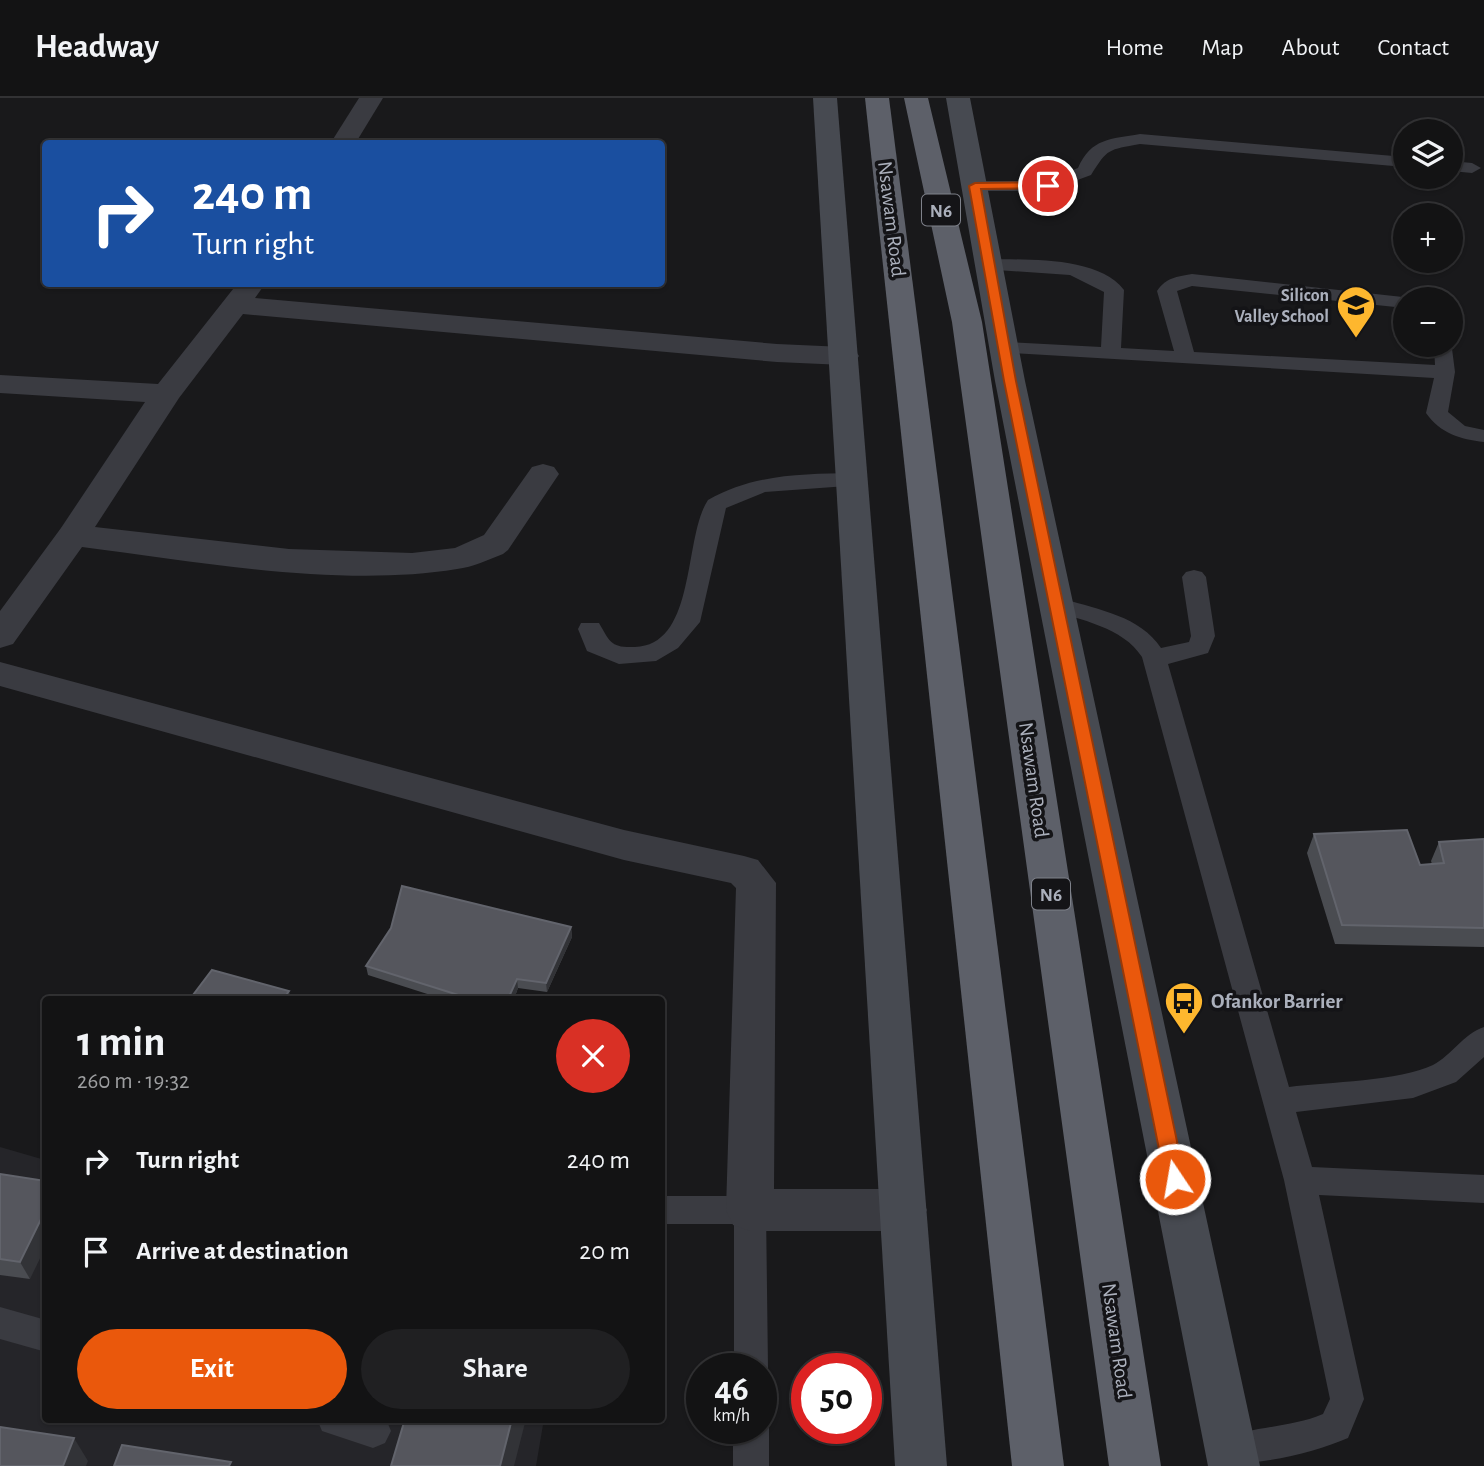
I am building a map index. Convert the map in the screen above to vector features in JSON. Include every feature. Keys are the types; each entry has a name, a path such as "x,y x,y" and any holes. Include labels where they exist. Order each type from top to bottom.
{"highway":[{"name":"Nsawam Road","path":"877,98 1038,1466"},
{"name":"Nsawam Road","path":"916,98 967,322 1135,1466"}],"main road":[{"path":"825,98 921,1466"},
{"path":"958,98 1004,348 1233,1459"}],"street":[{"path":"345,140 371,98"},
{"path":"0,636 73,535 166,394 244,294 777,353 844,356"},
{"path":"0,384 166,394"},
{"path":"73,535 248,558 396,563 459,559 492,547 543,474"},
{"path":"0,674 611,841 744,872 756,883 750,1210 903,1210"}],"lane":[{"path":"975,186 1048,186 1085,171 1093,153 1109,145 1140,139 1393,161"},
{"path":"1463,167 1472,168"},
{"path":"989,265 1082,271 1102,279 1114,290 1111,354"},
{"path":"1186,358 1167,291 1173,283 1192,280 1393,301"},
{"path":"1004,348 1445,372"},
{"path":"1444,357 1445,372 1437,413 1448,427 1458,432 1484,436"},
{"path":"590,629 596,645 619,656 647,654 669,642 688,622 716,505 731,495 757,485 853,480"},
{"path":"1154,657 1181,654 1199,647 1203,636 1194,577"},
{"path":"1056,604 1117,624 1142,638 1154,657 1300,1181 1347,1399 1336,1426 1303,1440 1233,1459"},
{"path":"1279,1101 1413,1085 1445,1073 1484,1039"},
{"path":"1300,1181 1484,1189"},
{"path":"665,1210 750,1210 751,1353"},
{"path":"0,1323 42,1335"},
{"path":"347,1423 373,1431"},
{"path":"751,1444 751,1466"}],"shaded area":[{"path":"0,1147 42,1159 42,1423 543,1423 536,1466 0,1466"}],"building":[{"path":"1407,830 1420,865 1444,863 1439,842 1484,839 1484,928 1342,925 1314,834"},
{"path":"402,886 571,927 546,983 517,979 509,996 461,996 366,966 391,928"},
{"path":"212,970 289,991 285,996 192,996"},
{"path":"0,1174 42,1180 42,1217 20,1262 0,1259"},
{"path":"404,1423 511,1423 500,1466 391,1466"},
{"path":"0,1427 74,1438 63,1466 0,1466"},
{"path":"122,1445 231,1462 229,1466 114,1466"}],"place":[{"name":"Silicon Valley School","path":"1356,339"},
{"name":"Ofankor Barrier","path":"1184,1035"}],"route":[{"path":"1048,186 975,186 1010,381 1175,1179"}]}
